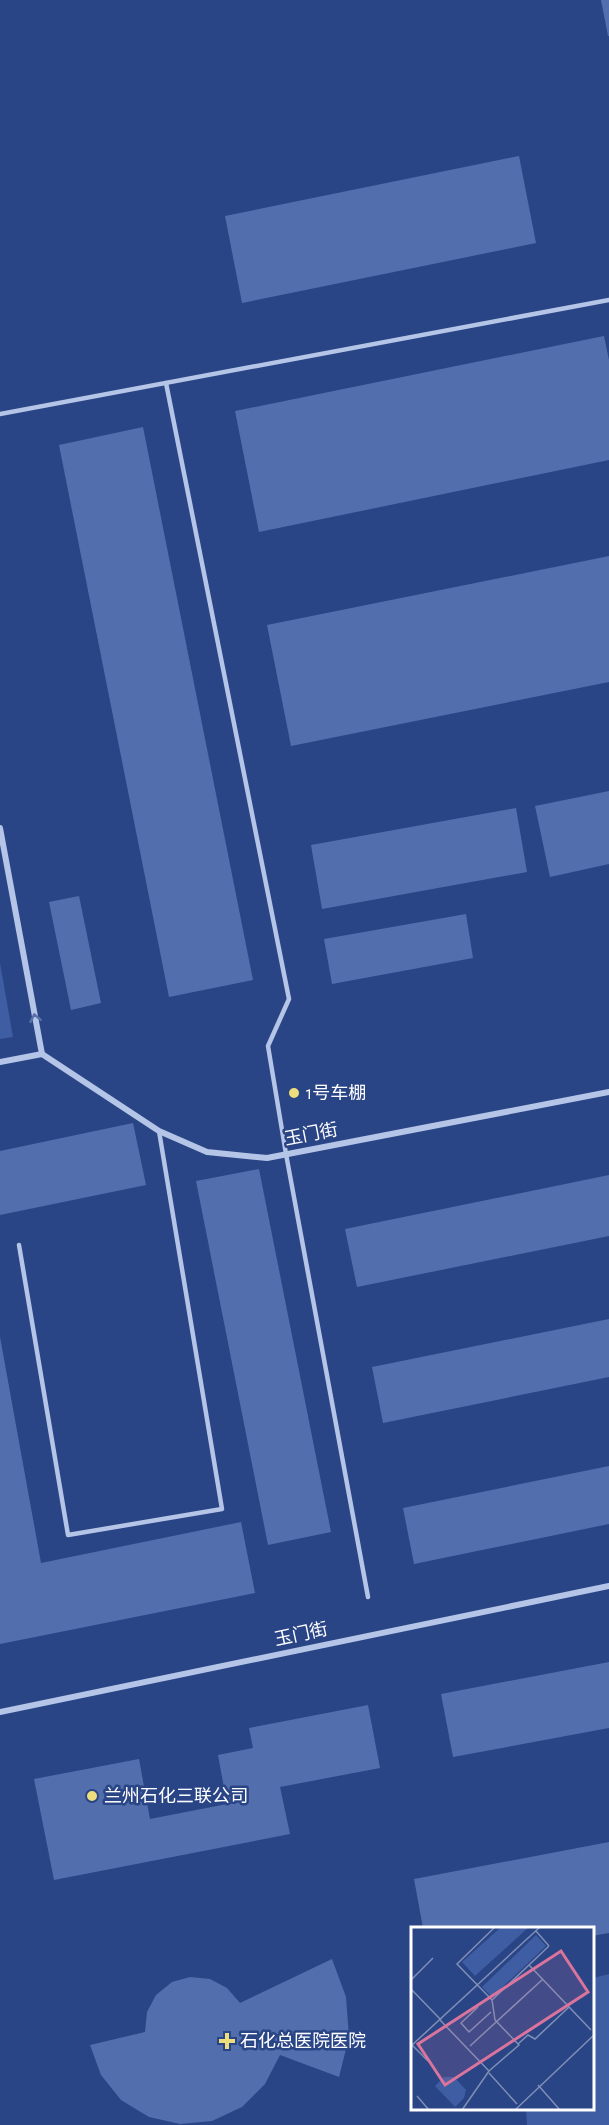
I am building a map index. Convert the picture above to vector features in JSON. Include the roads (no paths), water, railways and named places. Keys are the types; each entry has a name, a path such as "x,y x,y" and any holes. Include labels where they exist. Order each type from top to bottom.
{"street":[{"path":"0,828 42,1054 0,1062"},
{"name":"玉门街","path":"42,1054 159,1131 207,1152 267,1158 609,1092"},
{"name":"玉门街","path":"0,1712 609,1586"}],"lane":[{"path":"0,414 609,300"},
{"path":"166,383 289,999 268,1046 368,1597"},
{"path":"19,1245 68,1535 222,1509 159,1131"}],"place":[{"name":"1号车棚","path":"294,1093"},
{"name":"兰州石化三联公司","path":"92,1796"},
{"name":"石化总医院医院","path":"227,2041"}]}
